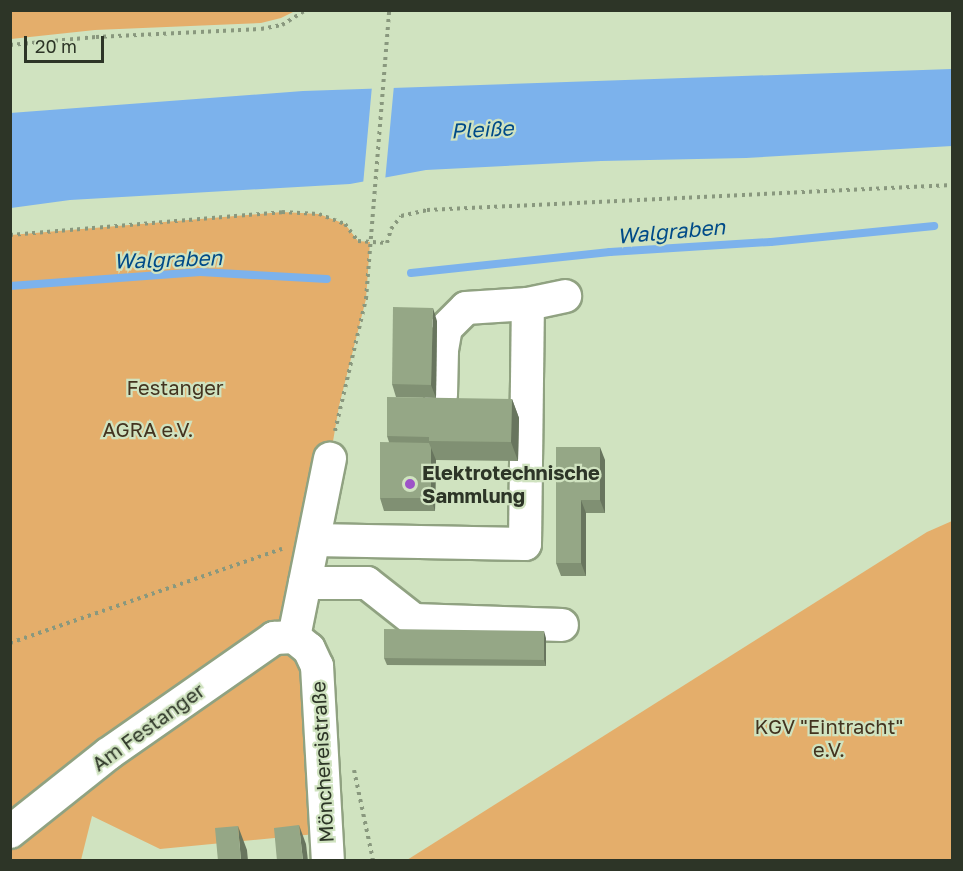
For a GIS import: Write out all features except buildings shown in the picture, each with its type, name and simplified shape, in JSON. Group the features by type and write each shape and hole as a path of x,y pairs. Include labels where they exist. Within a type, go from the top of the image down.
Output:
{"street":[{"path":"441,395 442,350 446,328 466,308 528,304 565,296"},
{"path":"314,540 525,544 528,304"},
{"path":"294,636 330,459"},
{"path":"305,583 367,584 414,620 562,625"},
{"name":"Am Festanger","path":"10,832 108,754 274,638 294,636"},
{"name":"Mönchereistraße","path":"294,636 309,650 317,666 328,861"}],"path":[{"path":"10,45 96,37 261,29 282,25 306,10"},
{"path":"330,459 339,406 366,299 389,10"},
{"path":"10,235 282,212 319,214 345,224 358,241 387,243 391,229 401,216 427,210 952,185"},
{"path":"10,643 256,556 314,540"}],"green space":[{"path":"10,11 295,11 281,18 261,23 95,30 11,39"},
{"name":"Festanger","path":"282,212 319,214 345,224 358,241 370,242 366,299 339,406 330,459 309,649 326,833 160,849 92,816 81,860 11,860 11,235"},
{"name":"KGV \"Eintracht\" e.V.","path":"952,521 952,860 407,860 927,532"}],"water":[{"name":"Pleiße","path":"952,69 952,146 746,158 601,161 426,170 350,184 70,200 11,208 10,113 303,91"}],"pier":[{"path":"394,85 385,181 363,185 372,86"}],"waterway":[{"name":"Walgraben","path":"411,273 610,252 771,242 934,226"},
{"name":"Walgraben","path":"10,286 200,272 327,279"}],"place":[{"name":"Elektrotechnische Sammlung","path":"410,484"}],"park label":[{"name":"AGRA e.V.","path":"148,429"}]}
